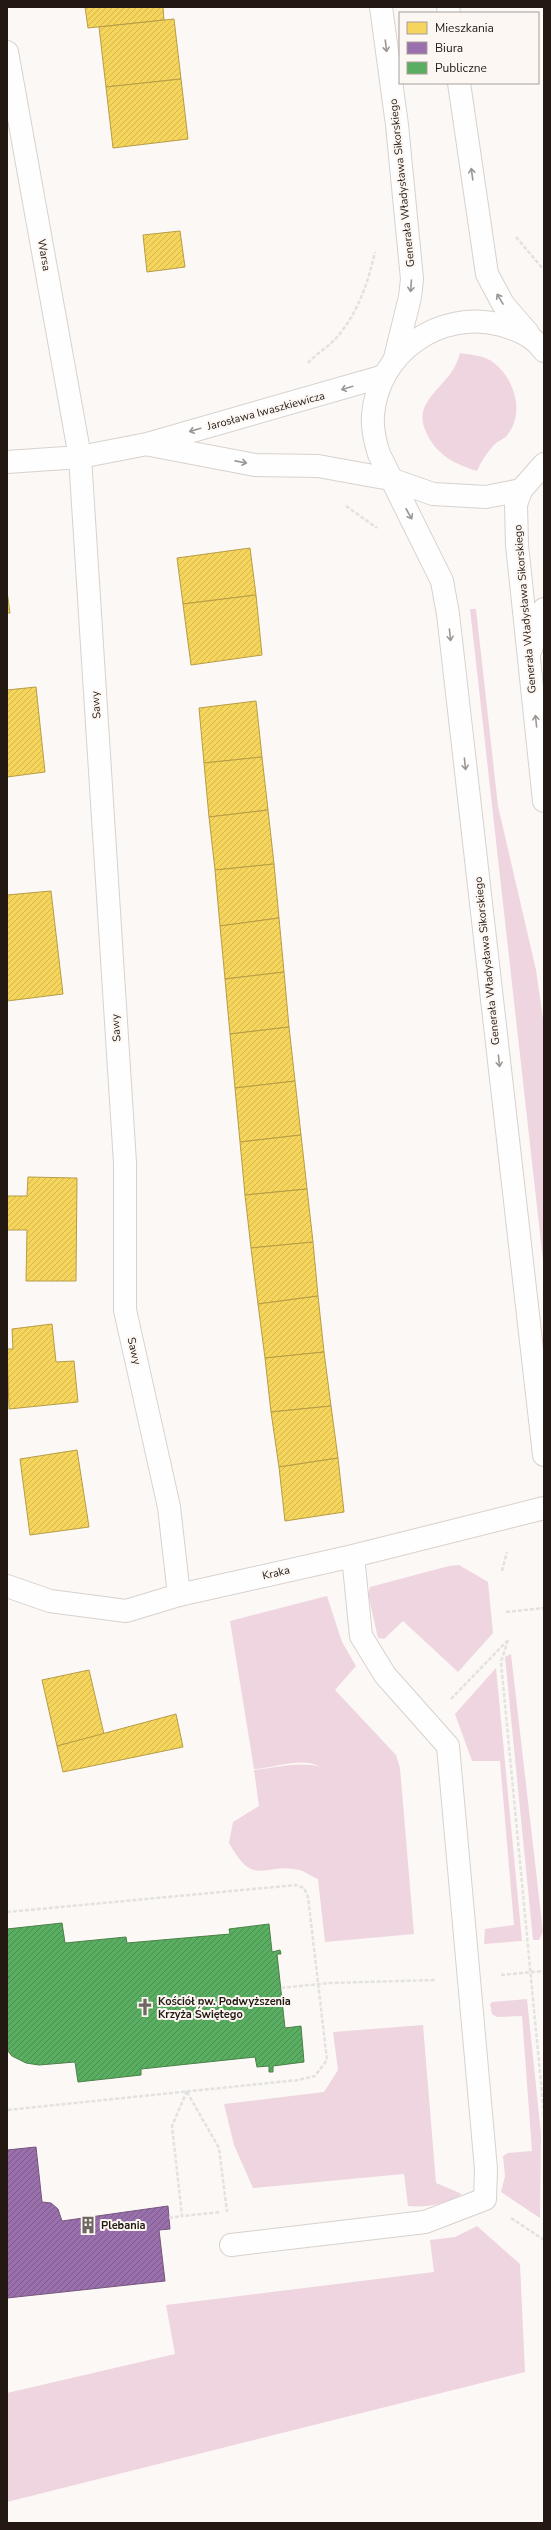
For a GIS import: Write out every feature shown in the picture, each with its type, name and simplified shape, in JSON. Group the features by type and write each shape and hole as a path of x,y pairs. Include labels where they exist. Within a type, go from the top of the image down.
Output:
{"street":[{"name":"Generała Władysława Sikorskiego","path":"381,7 397,133 412,279 410,297 389,367 376,395 373,416 374,435 378,454 390,480 422,537 442,581 448,614 544,1455"},
{"name":"Warsa","path":"7,52 80,457"},
{"path":"459,84 487,274 503,304 542,348"},
{"path":"389,367 410,343 429,332 450,324 472,321 494,323 515,329 542,348"},
{"name":"Jarosława Iwaszkiewicza","path":"7,462 80,457 147,444 389,367"},
{"name":"Jarosława Iwaszkiewicza","path":"147,444 255,465 318,466 390,480 433,494 455,497 486,497 521,490"},
{"name":"Sawy","path":"80,457 124,1163 125,1310 169,1508 179,1595"},
{"path":"521,490 544,464"},
{"name":"Generała Władysława Sikorskiego","path":"521,490 516,505 517,545 544,801"},
{"path":"529,656 544,609"},
{"name":"Kraka","path":"7,1586 50,1601 126,1611 179,1595 353,1556 544,1508"},
{"path":"231,2245 425,2222 485,2199 486,2169 448,1746 385,1675 361,1636 353,1556"}],"path":[{"path":"512,232 544,270"},
{"path":"307,366 338,337 355,311 370,276 377,244"},
{"path":"344,505 381,532"},
{"path":"506,1612 544,1608"},
{"path":"428,1723 508,1640 501,1662 544,2115"},
{"path":"7,1912 296,1885 304,1888 308,1897 327,2060 315,2076 298,2080 7,2110"},
{"path":"469,1978 544,1970"},
{"path":"281,1988 318,1984 444,1979"},
{"path":"187,2092 219,2148 231,2245"},
{"path":"182,2216 172,2126 187,2092"},
{"path":"485,2199 544,2240"},
{"path":"169,2218 227,2212"}],"shaded area":[{"path":"460,353 486,358 494,363 507,377 515,396 516,416 513,425 508,434 490,449 477,471 454,462 441,453 430,440 423,422 423,412 425,406 453,369"},
{"path":"470,609 476,609 498,806 536,970 544,1026 544,1269"},
{"path":"459,1565 488,1582 493,1633 458,1672 403,1621 384,1639 378,1638 368,1594 370,1587 449,1566"},
{"path":"327,1596 342,1642 356,1666 335,1690 396,1755 400,1768 414,1934 325,1942 318,1879 299,1870 286,1868 260,1871 253,1870 246,1866 238,1857 229,1843 233,1822 259,1806 254,1770 296,1765 312,1765 321,1767 313,1764 297,1763 254,1769 230,1621"},
{"path":"511,1654 543,1932 539,1940 533,1940 505,1657"},
{"path":"496,1668 522,1941 484,1944 485,1929 514,1925 500,1761 472,1761 455,1714"},
{"path":"527,1999 541,2134 540,2218 501,2192 505,2176 503,2156 508,2153 532,2151 522,2016 497,2017 492,2014 490,2004 492,2002"},
{"path":"423,2025 436,2183 462,2194 443,2203 408,2206 404,2174 253,2188 234,2145 224,2104 324,2092 338,2070 333,2032"},
{"path":"477,2226 520,2264 525,2372 7,2502 7,2393 175,2354 166,2305 434,2272 430,2240 455,2237"}],"building: Mieszkania":[{"path":"85,7 163,7 164,20 88,28"},
{"path":"174,19 181,79 106,87 99,27"},
{"path":"181,79 188,139 113,148 106,87"},
{"path":"180,231 185,267 147,272 143,235"},
{"path":"250,548 256,595 183,604 177,558"},
{"path":"7,591 10,613 7,613"},
{"path":"256,595 262,655 191,665 183,604"},
{"path":"36,687 45,772 7,777 7,690"},
{"path":"256,701 262,757 204,763 199,708"},
{"path":"262,757 268,810 209,817 204,763"},
{"path":"268,810 274,864 215,870 209,817"},
{"path":"274,864 279,918 220,926 215,870"},
{"path":"51,891 63,994 7,1001 7,895"},
{"path":"279,918 284,972 225,979 220,926"},
{"path":"284,972 289,1027 230,1034 225,979"},
{"path":"289,1027 295,1081 235,1088 230,1034"},
{"path":"295,1081 301,1135 240,1142 235,1088"},
{"path":"301,1135 307,1189 245,1195 240,1142"},
{"path":"28,1177 77,1178 76,1281 26,1281 27,1230 7,1230 7,1196 27,1196"},
{"path":"307,1189 313,1242 251,1248 245,1195"},
{"path":"313,1242 318,1296 258,1304 251,1248"},
{"path":"318,1296 324,1352 265,1358 258,1304"},
{"path":"52,1324 56,1362 74,1361 78,1402 9,1409 7,1349 13,1349 12,1329"},
{"path":"324,1352 331,1406 271,1412 265,1358"},
{"path":"331,1406 338,1458 279,1467 271,1412"},
{"path":"77,1450 89,1527 30,1535 20,1459"},
{"path":"338,1458 344,1512 285,1521 279,1467"},
{"path":"89,1670 104,1734 57,1746 42,1680"},
{"path":"176,1714 183,1747 63,1772 57,1746"}],"building: Biura":[{"name":"Plebania","path":"36,2147 42,2202 51,2203 58,2209 62,2221 168,2206 170,2229 159,2230 165,2281 7,2298 7,2150"}],"building: Publiczne":[{"name":"Kościół pw. Podwyższenia Krzyża Świętego","path":"62,1923 65,1943 126,1937 127,1943 230,1934 229,1929 269,1924 272,1952 280,1950 281,1954 277,1954 285,2028 301,2026 304,2062 273,2066 273,2072 269,2072 269,2066 257,2067 255,2057 141,2069 141,2075 78,2082 75,2062 39,2065 26,2063 12,2056 7,2050 7,1980 9,1977 7,1975 7,1929"}],"place":[{"name":"Kościół pw. Podwyższenia Krzyża Świętego","path":"145,2007"},
{"name":"Plebania","path":"88,2225"}]}
